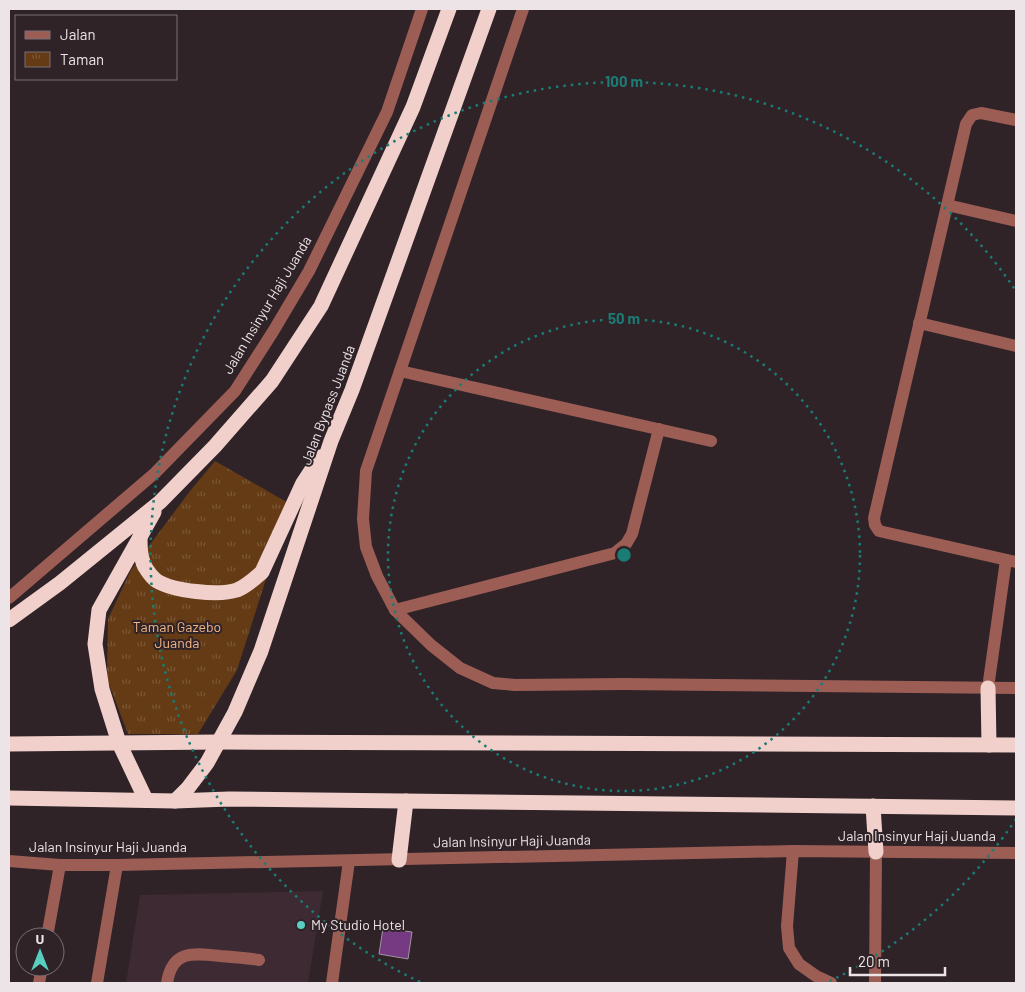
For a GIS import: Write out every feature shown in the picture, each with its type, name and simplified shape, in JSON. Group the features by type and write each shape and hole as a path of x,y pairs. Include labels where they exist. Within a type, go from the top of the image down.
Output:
{"highway":[{"path":"9,620 60,583 160,502 215,446 272,381 321,306 413,107 450,9"},
{"name":"Jalan Bypass Juanda","path":"175,801 198,776 220,742 261,651 331,441 352,390 489,9"},
{"path":"140,535 141,555 146,569 156,581 172,587 204,592 236,590 251,582 262,572 302,483 331,441"},
{"path":"146,800 119,743 102,689 95,644 99,610 160,502"},
{"path":"988,688 989,745"},
{"path":"9,744 220,742 1016,745"},
{"name":"Jalan Insinyur Haji Juanda","path":"9,798 1016,808"},
{"path":"399,860 406,801"},
{"path":"873,806 876,852"}],"street":[{"name":"Jalan Insinyur Haji Juanda","path":"9,598 155,474 235,391 274,330 313,262 386,112 422,9"},
{"path":"523,9 366,471 362,520 366,547 377,576 395,610 431,645 460,668 494,683 515,685 623,684 1016,688"},
{"path":"988,688 1011,561 879,531 875,525 874,518 966,124 972,115 981,113 1016,120"},
{"path":"947,205 1016,222"},
{"path":"919,324 1016,346"},
{"path":"400,371 711,440"},
{"path":"395,610 614,553 626,544 632,534 659,429"},
{"name":"Jalan Insinyur Haji Juanda","path":"9,861 60,865 117,865 793,851 1016,853"},
{"path":"793,851 787,926 789,948 799,964 816,976 831,983"},
{"path":"875,983 876,852"},
{"path":"332,983 350,861"},
{"path":"49,927 60,865"},
{"path":"97,983 117,865"},
{"path":"167,983 169,971 174,963 184,956 196,953 259,960"}],"shaded area":[{"path":"323,891 308,983 126,983 140,895"}],"green space":[{"name":"Taman Gazebo Juanda","path":"215,461 290,504 237,670 198,734 128,734 107,679 108,619 131,570"}],"building":[{"path":"383,928 412,932 408,959 379,954"}],"place":[{"name":"My Studio Hotel","path":"301,925"}]}
